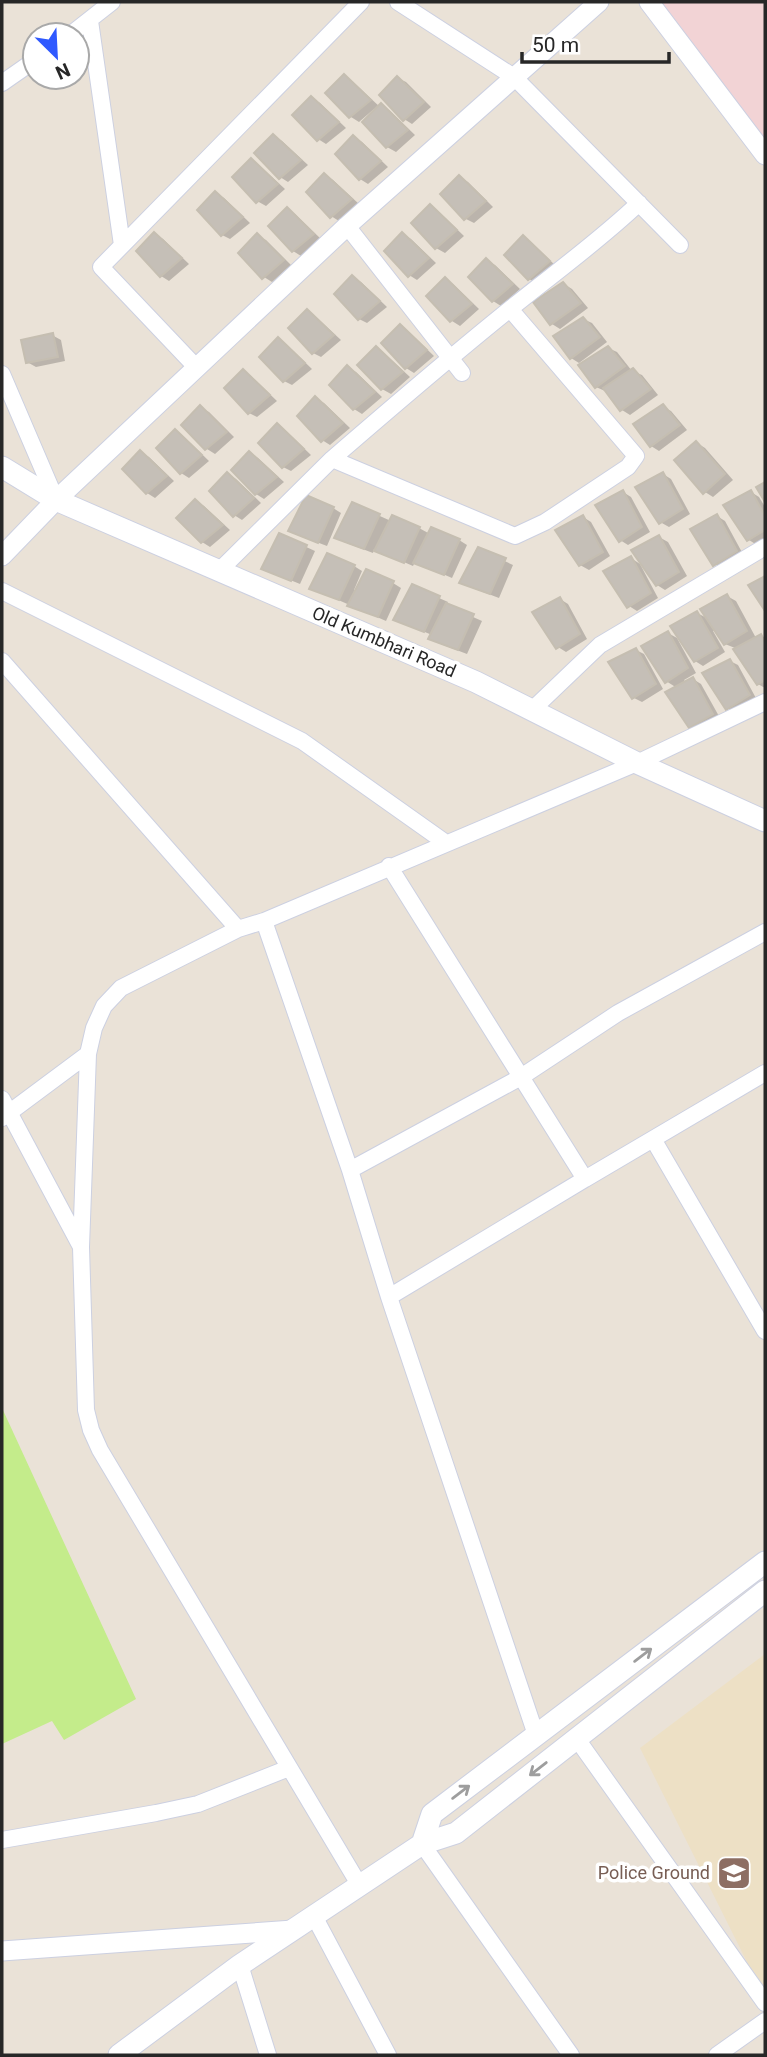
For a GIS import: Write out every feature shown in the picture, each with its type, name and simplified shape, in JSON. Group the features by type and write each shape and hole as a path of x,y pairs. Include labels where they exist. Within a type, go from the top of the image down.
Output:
{"main road":[{"name":"Old Kumbhari Road","path":"2,467 56,500 533,709 637,763 765,821"},
{"path":"422,1844 432,1814 765,1562"},
{"path":"126,2053 240,1965 422,1844 456,1833 765,1591"}],"street":[{"path":"90,21 113,2"},
{"path":"196,368 101,267 360,2"},
{"path":"398,2 514,77 680,245"},
{"path":"2,556 56,500 347,226 598,2"},
{"path":"649,2 765,155"},
{"path":"91,28 122,245"},
{"path":"2,83 21,70"},
{"path":"219,571 332,459 450,358 612,229 639,204"},
{"path":"347,226 462,373"},
{"path":"332,459 515,536 545,522 628,467 636,456 510,309"},
{"path":"2,374 56,500"},
{"path":"533,709 600,645 765,547"},
{"path":"2,590 302,741 446,843"},
{"path":"2,661 238,929"},
{"path":"360,1886 91,1430 86,1410 81,1247 88,1054 94,1028 104,1006 121,988 238,929 637,763 765,702"},
{"path":"389,866 585,1179"},
{"path":"264,920 350,1170 389,1297 536,1735"},
{"path":"350,1170 521,1077 618,1013 765,932"},
{"path":"6,1116 88,1054"},
{"path":"389,1297 765,1073"},
{"path":"2,1099 6,1116 81,1247"},
{"path":"653,1139 765,1331"},
{"path":"577,1739 765,2003"},
{"path":"2,1840 156,1814 198,1804 289,1768"},
{"path":"422,1844 571,2055"},
{"path":"314,1916 388,2055"},
{"path":"2,1951 293,1930"},
{"path":"240,1965 268,2055"},
{"path":"718,2055 765,2021"}],"shaded area":[{"path":"649,2 765,2 765,155"},
{"name":"Police Ground","path":"765,1654 765,1998 640,1748"}],"green space":[{"path":"2,1408 136,1699 64,1740 52,1721 2,1744"}],"building":[{"path":"344,74 371,100 349,118 325,93"},
{"path":"397,76 424,102 403,121 379,95"},
{"path":"311,96 339,122 317,141 292,115"},
{"path":"381,103 408,130 386,148 362,122"},
{"path":"273,134 301,160 279,179 254,153"},
{"path":"353,135 381,161 359,180 335,154"},
{"path":"251,158 278,184 256,203 232,177"},
{"path":"324,173 352,199 330,218 306,192"},
{"path":"459,175 486,201 464,220 440,194"},
{"path":"215,191 243,217 221,236 197,210"},
{"path":"430,204 457,230 435,249 411,223"},
{"path":"287,207 314,234 292,252 268,226"},
{"path":"154,232 182,258 160,277 136,251"},
{"path":"402,232 429,258 408,277 384,251"},
{"path":"257,233 284,260 262,279 238,253"},
{"path":"523,235 550,261 528,280 504,255"},
{"path":"486,258 513,284 492,302 468,277"},
{"path":"352,275 380,301 358,320 334,294"},
{"path":"445,277 472,304 450,322 426,296"},
{"path":"563,282 581,303 550,325 533,302"},
{"path":"307,309 334,335 312,354 288,328"},
{"path":"583,317 600,337 570,359 553,336"},
{"path":"400,324 427,350 405,369 381,343"},
{"path":"53,333 58,357 26,363 21,340"},
{"path":"278,337 305,363 283,382 259,357"},
{"path":"376,346 403,372 381,390 357,365"},
{"path":"608,346 625,366 595,388 578,365"},
{"path":"347,365 375,392 353,410 329,385"},
{"path":"633,368 651,389 620,411 603,388"},
{"path":"243,369 270,395 248,414 224,388"},
{"path":"315,396 343,423 321,442 297,416"},
{"path":"663,404 680,425 650,447 633,424"},
{"path":"200,405 227,432 205,450 181,425"},
{"path":"277,423 304,449 282,468 258,443"},
{"path":"175,429 202,455 180,474 156,448"},
{"path":"696,441 725,474 703,494 674,460"},
{"path":"140,450 167,476 146,494 122,469"},
{"path":"249,451 277,477 255,495 231,470"},
{"path":"227,472 254,498 233,517 209,491"},
{"path":"663,472 683,509 659,524 635,487"},
{"path":"765,482 765,502 756,487"},
{"path":"623,490 642,527 619,542 595,505"},
{"path":"751,490 765,516 765,530 747,541 723,505"},
{"path":"306,495 334,507 318,543 288,531"},
{"path":"195,499 223,525 201,543 176,518"},
{"path":"352,502 380,514 364,549 334,538"},
{"path":"717,514 737,551 713,566 690,529"},
{"path":"392,515 420,527 404,563 374,551"},
{"path":"583,515 603,552 579,566 555,530"},
{"path":"431,527 460,539 444,575 413,563"},
{"path":"279,533 307,545 291,581 261,569"},
{"path":"659,535 679,572 656,586 631,550"},
{"path":"478,547 506,558 490,594 459,583"},
{"path":"327,553 355,565 339,600 309,589"},
{"path":"631,556 651,593 627,608 603,571"},
{"path":"366,569 394,581 378,617 347,606"},
{"path":"765,576 765,611 748,585"},
{"path":"412,584 440,596 424,632 393,620"},
{"path":"727,594 747,631 724,645 700,609"},
{"path":"560,597 580,634 556,649 532,612"},
{"path":"446,603 474,614 458,650 428,639"},
{"path":"697,611 718,648 694,662 670,626"},
{"path":"668,631 688,668 665,683 641,646"},
{"path":"761,634 765,642 765,680 757,685 733,649"},
{"path":"636,648 656,684 632,699 608,662"},
{"path":"730,659 750,695 726,710 702,673"},
{"path":"693,677 713,714 689,728 665,692"}],"place":[{"name":"Police Ground","path":"734,1873"}]}
